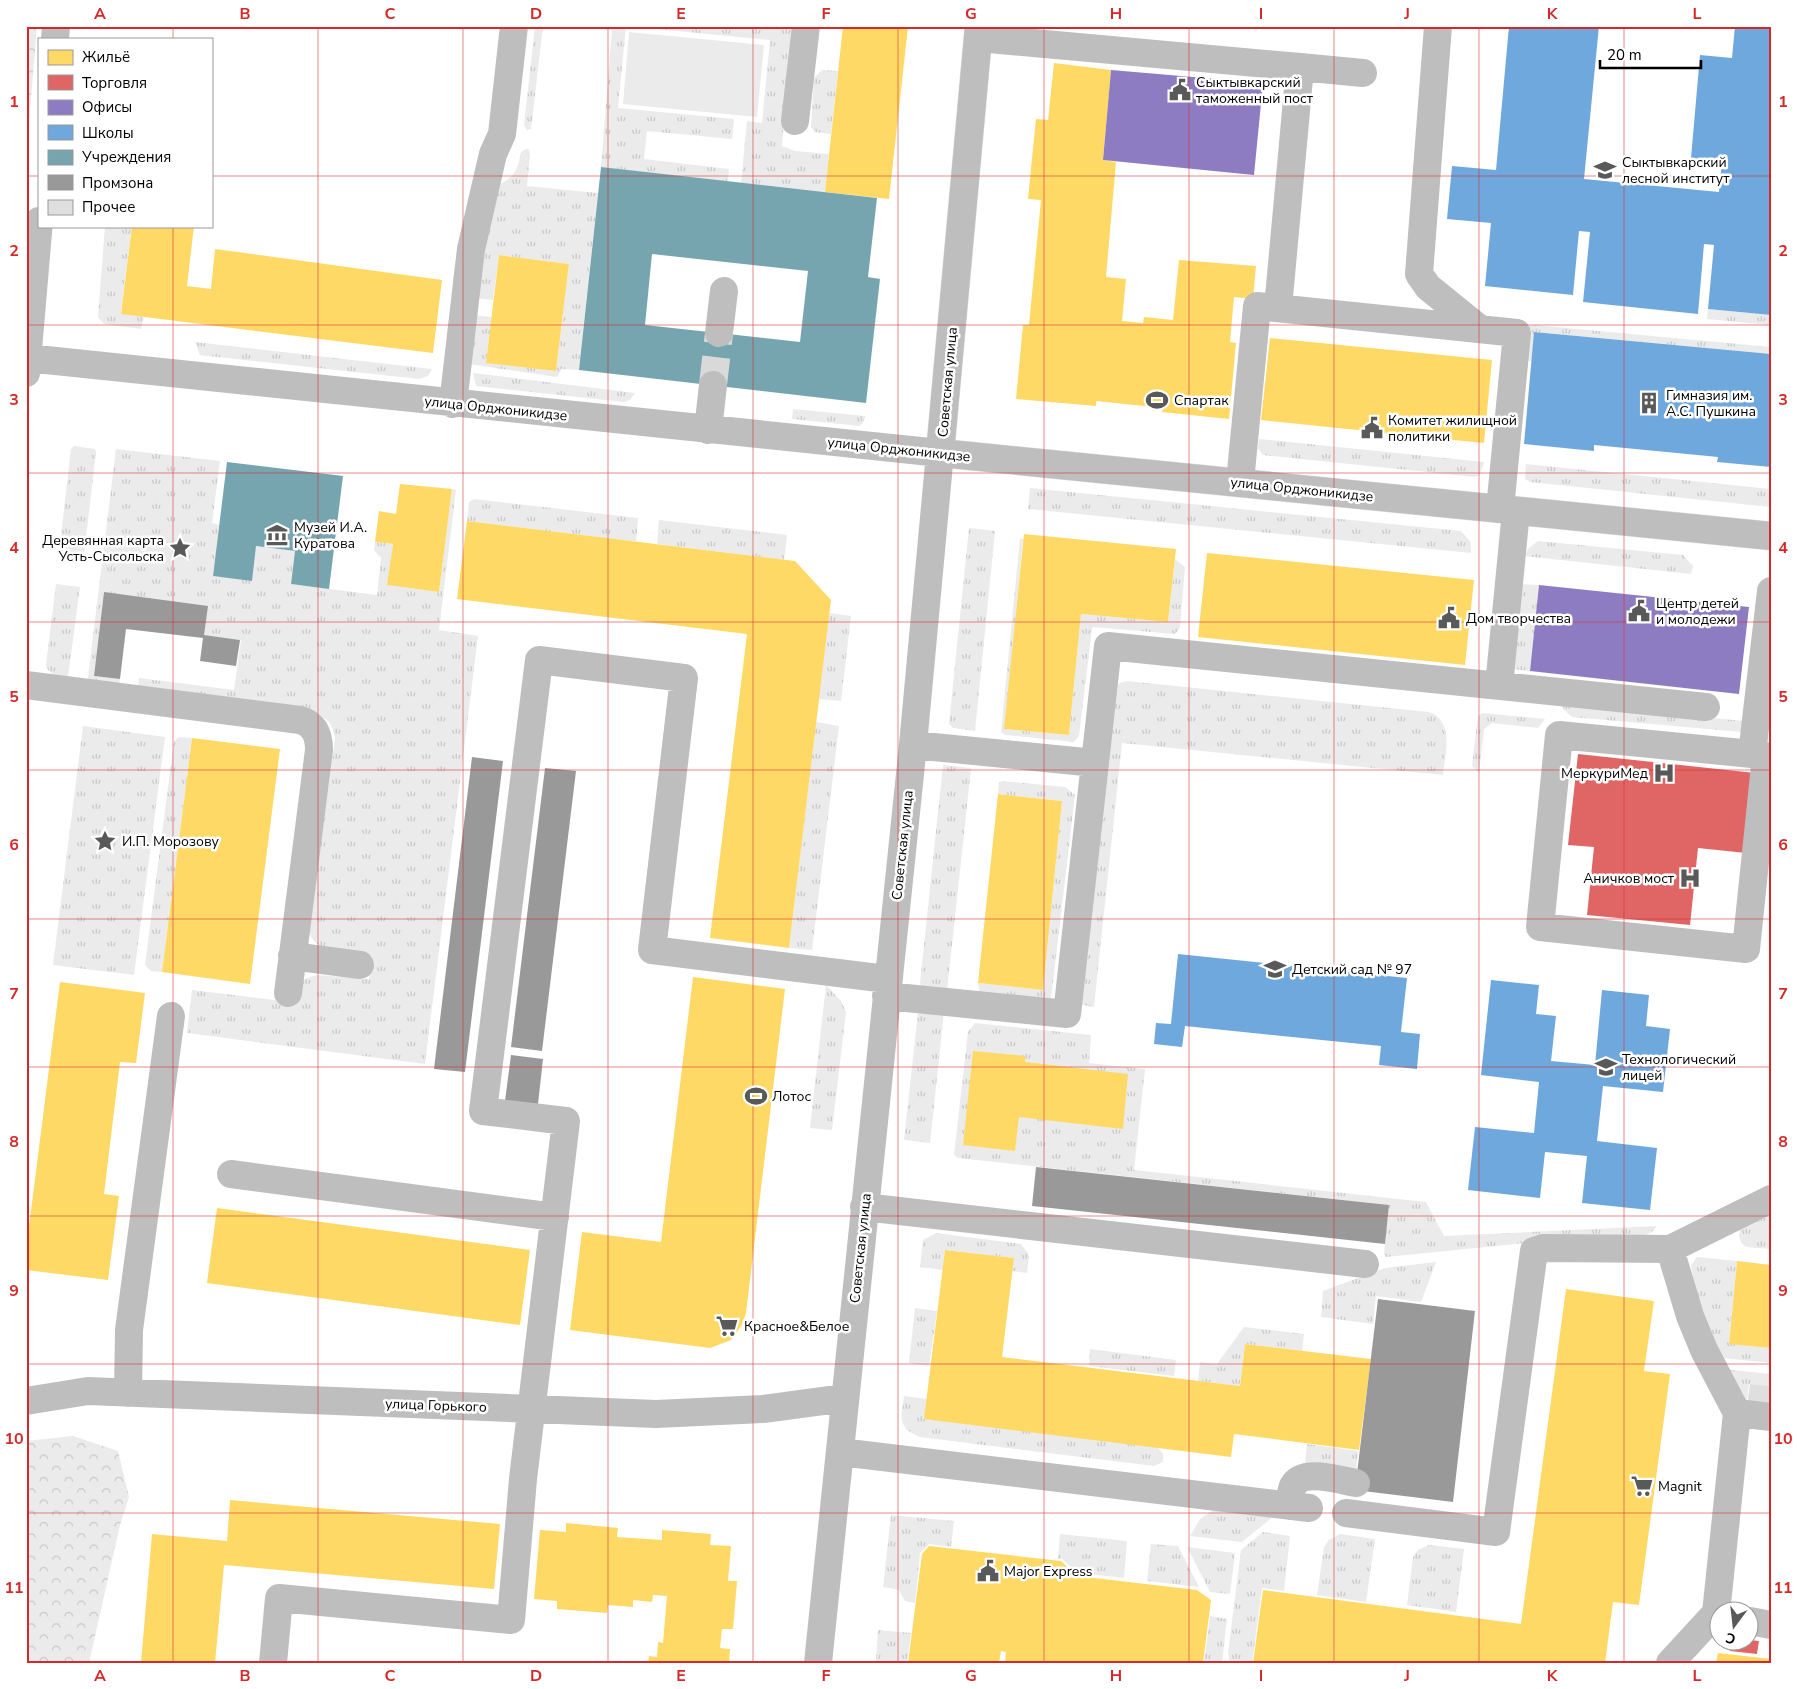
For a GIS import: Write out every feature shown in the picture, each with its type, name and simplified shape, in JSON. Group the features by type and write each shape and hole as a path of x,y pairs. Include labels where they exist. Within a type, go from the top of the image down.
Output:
{"street":[{"path":"453,404 471,249 493,154 502,134 514,26"},
{"path":"795,121 806,26"},
{"path":"1438,26 1419,274 1428,287 1480,329"},
{"path":"978,32 1300,67 1363,72"},
{"name":"Советская улица","path":"818,1663 886,987 913,745 978,32"},
{"path":"1278,308 1300,67"},
{"path":"27,365 38,228"},
{"path":"720,333 724,291"},
{"path":"1240,482 1257,306 1517,333 1499,686"},
{"name":"улица Орджоникидзе","path":"27,365 453,404 1771,536"},
{"path":"708,430 713,385"},
{"path":"1752,754 1771,591"},
{"path":"274,1663 279,1598 511,1620 532,1409 566,1121 484,1111 539,660 684,678 652,950 1068,1014 1108,646 1706,708"},
{"path":"26,684 300,720 312,725 318,737 319,750 288,993"},
{"path":"1559,735 1752,754 1766,756 1746,949 1540,927 1559,735"},
{"path":"913,745 1096,764"},
{"path":"292,956 360,965"},
{"path":"128,1393 129,1330 171,1016"},
{"path":"231,1174 555,1217"},
{"path":"1346,1513 1496,1532 1534,1251 1543,1248 1670,1249 1771,1199"},
{"path":"864,1207 1365,1264"},
{"path":"1670,1249 1690,1316 1704,1350 1737,1413 1719,1602"},
{"name":"улица Горького","path":"26,1401 88,1391 656,1414 763,1409 845,1398"},
{"path":"1737,1413 1771,1417"},
{"path":"840,1452 1299,1507 1292,1488 1300,1478 1308,1476 1356,1482"},
{"path":"1670,1663 1710,1621"}],"green space":[{"path":"26,26 37,26 26,158"},
{"path":"535,26 543,26 531,129 527,130 524,125"},
{"path":"572,26 626,26 618,108 734,119 732,139 647,131 644,159 729,169 728,182 601,167 612,30"},
{"path":"626,26 792,26 782,146 795,151 829,154 825,192 741,183 747,121 762,123 770,40"},
{"path":"629,32 764,45 757,117 623,104"},
{"path":"822,70 838,71 831,134 815,132 811,127 814,78"},
{"path":"526,149 529,150 530,155 527,186 598,193 579,370 561,369 556,377 469,364 472,315 492,317 486,362 556,371 569,264 499,255 493,300 474,298 492,187 513,175 518,166 521,152"},
{"path":"105,228 132,228 121,313 144,317 141,329 104,324 98,317"},
{"path":"1708,309 1771,315 1771,325 1707,319"},
{"path":"1534,325 1771,347 1771,354 1535,332 1532,361 1522,360 1527,327"},
{"path":"195,342 432,369 428,376 419,379 200,355"},
{"path":"473,373 635,393 630,400 624,402 476,386"},
{"path":"793,409 865,416 863,423 859,426 792,419"},
{"path":"1259,439 1484,462 1480,475 1475,477 1263,455 1258,448"},
{"path":"74,446 95,449 96,452 83,563 67,561 59,552 71,449"},
{"path":"116,449 220,461 212,523 219,525 213,576 251,580 256,546 295,551 291,584 377,595 381,558 374,550 375,542 393,544 388,585 439,592 452,489 456,490 439,630 478,636 425,1064 187,1033 192,990 298,1003 301,983 305,979 317,975 369,979 372,956 336,952 327,949 313,940 309,932 335,738 332,726 327,720 316,713 138,691 139,678 234,690 241,640 204,635 104,592 94,676 120,679 119,685 87,685"},
{"path":"1526,464 1771,489 1771,507 1530,482 1525,479"},
{"path":"1030,488 1461,531 1471,542 1471,553 1028,509"},
{"path":"474,499 638,518 636,542 467,521 469,502"},
{"path":"659,520 787,535 784,560 657,544"},
{"path":"969,528 995,531 975,731 953,728 949,724"},
{"path":"1020,539 1023,539 1005,729 1069,735 1081,614 1168,622 1175,559 1185,567 1180,628 1175,634 1093,627 1079,736 1074,742 1005,735 1001,732"},
{"path":"1538,541 1683,555 1693,566 1691,574 1524,556 1529,548"},
{"path":"56,584 80,587 68,677 52,673 47,669 46,665"},
{"path":"1518,584 1539,585 1530,671 1509,669"},
{"path":"829,613 851,616 841,701 819,699"},
{"path":"1127,681 1429,712 1437,717 1445,730 1446,748 1443,775 1122,743 1094,1007 1083,1005 1080,1002 1114,689 1120,683"},
{"path":"1562,704 1744,721 1742,732 1572,717 1564,710"},
{"path":"1483,713 1545,719 1538,728 1492,723 1484,729 1479,773 1472,766 1478,716"},
{"path":"816,722 839,726 812,950 789,948"},
{"path":"83,726 165,737 134,975 53,965"},
{"path":"179,737 192,738 162,972 151,971 145,965 174,741"},
{"path":"943,765 971,768 947,991 921,986 920,983"},
{"path":"1002,781 1065,787 1075,795 1051,999 980,994 978,983 1043,990 1062,801 998,794 999,783"},
{"path":"826,985 841,1001 846,1012 832,1130 810,1128"},
{"path":"918,1012 944,1012 930,1143 904,1140"},
{"path":"975,1023 1091,1035 1089,1063 1145,1069 1134,1170 1426,1202 1444,1236 1657,1226 1646,1235 1535,1242 1386,1257 1384,1254 1389,1205 958,1158 954,1155 968,1032"},
{"path":"1771,1216 1771,1249 1751,1248 1743,1244 1739,1234 1740,1226"},
{"path":"936,1233 1021,1244 1029,1255 1027,1273 1012,1271 1014,1258 945,1250 943,1270 920,1267 923,1240"},
{"path":"1697,1257 1737,1261 1729,1343 1771,1348 1771,1363 1722,1358 1698,1309 1691,1265"},
{"path":"1436,1262 1421,1302 1376,1296 1373,1324 1321,1317 1323,1291 1385,1268"},
{"path":"915,1308 937,1311 929,1366 909,1363"},
{"path":"1244,1327 1304,1334 1302,1351 1245,1344 1240,1386 1198,1381 1200,1362 1217,1364"},
{"path":"1090,1349 1176,1360 1174,1376 1089,1366"},
{"path":"1723,1369 1771,1374 1771,1386 1749,1384 1746,1406"},
{"path":"904,1396 927,1399 1158,1448 1163,1454 1163,1462 1154,1466 920,1437 907,1430 902,1421"},
{"path":"73,1436 118,1451 129,1497 120,1525 89,1663 26,1663 26,1441"},
{"path":"1307,1444 1358,1451 1355,1478 1304,1472"},
{"path":"1215,1509 1279,1512 1242,1542 1190,1536 1200,1519"},
{"path":"891,1515 954,1521 951,1547 929,1544 920,1553 915,1603 905,1601 899,1590 883,1587"},
{"path":"1263,1532 1290,1536 1284,1591 1262,1588 1252,1663 1230,1663 1228,1653 1241,1550"},
{"path":"1060,1534 1127,1541 1124,1578 1078,1573 1062,1559 1058,1559"},
{"path":"1340,1534 1375,1539 1366,1602 1317,1595 1324,1547 1329,1540"},
{"path":"1151,1544 1178,1546 1199,1587 1147,1581"},
{"path":"1429,1545 1464,1549 1456,1612 1407,1605 1413,1557 1418,1550"},
{"path":"1187,1547 1235,1553 1230,1594 1210,1592"},
{"path":"1210,1616 1227,1619 1222,1663 1204,1663"},
{"path":"878,1630 911,1633 907,1663 876,1663"}],"building: Жильё":[{"path":"843,26 908,27 889,199 825,192"},
{"path":"1054,63 1111,70 1103,160 1116,162 1106,277 1126,279 1122,321 1143,323 1144,317 1173,320 1179,260 1256,266 1253,299 1234,297 1230,342 1236,343 1229,419 1162,412 1163,408 1096,401 1096,406 1016,399 1023,325 1029,325 1041,200 1028,199 1036,119 1048,120"},
{"path":"132,228 194,228 187,286 211,289 215,249 442,280 433,353 121,314"},
{"path":"499,255 569,264 556,371 486,363"},
{"path":"1270,338 1492,360 1484,443 1261,420"},
{"path":"400,484 452,489 439,592 387,585 393,544 375,542 379,511 396,514"},
{"path":"467,521 795,561 831,600 789,948 710,938 747,634 457,599"},
{"path":"1024,534 1176,549 1168,622 1081,614 1069,735 1004,729"},
{"path":"1207,553 1474,580 1465,665 1198,637"},
{"path":"192,738 280,749 250,984 162,972"},
{"path":"998,794 1062,801 1043,990 978,983"},
{"path":"693,977 785,989 746,1313 742,1325 731,1340 710,1348 570,1330 582,1232 661,1242"},
{"path":"60,982 145,993 136,1063 120,1062 104,1194 119,1196 108,1280 26,1270 26,1250"},
{"path":"973,1051 1025,1056 1025,1062 1128,1074 1123,1129 1019,1117 1015,1151 963,1145"},
{"path":"217,1208 530,1250 520,1325 207,1283"},
{"path":"945,1250 1014,1258 1002,1357 1240,1386 1245,1344 1371,1359 1359,1450 1234,1434 1231,1457 924,1419"},
{"path":"1737,1261 1771,1265 1771,1348 1729,1344"},
{"path":"1566,1289 1654,1301 1644,1371 1670,1374 1639,1605 1613,1602 1605,1663 1253,1663 1263,1590 1521,1624"},
{"path":"230,1500 500,1524 494,1589 224,1565 215,1663 141,1663 152,1534 227,1541"},
{"path":"566,1523 618,1528 617,1537 662,1540 662,1530 711,1534 710,1545 731,1546 728,1581 737,1581 733,1629 722,1629 720,1648 730,1649 729,1663 648,1663 649,1656 657,1657 658,1642 663,1643 667,1596 653,1595 652,1602 633,1600 633,1607 608,1605 607,1613 557,1609 557,1601 534,1599 540,1530 566,1532"},
{"path":"929,1546 1061,1561 1077,1576 1197,1590 1211,1600 1203,1663 1005,1663 1006,1652 1001,1651 999,1663 908,1663 922,1554"},
{"path":"1718,1653 1771,1659 1771,1663 1716,1663"}],"building: Торговля":[{"path":"1578,754 1755,773 1746,853 1698,848 1690,925 1587,915 1594,847 1568,845"},
{"path":"1739,1652 1757,1652 1757,1654"}],"building: Офисы":[{"path":"1111,70 1263,83 1254,175 1103,160"},
{"path":"1539,585 1749,607 1739,694 1530,671"}],"building: Школы":[{"path":"1509,26 1599,26 1584,179 1719,192 1722,161 1691,158 1700,55 1732,58 1735,26 1771,26 1771,315 1708,309 1714,245 1704,244 1698,314 1583,302 1590,232 1579,231 1573,295 1485,286 1491,223 1447,219 1452,166 1496,170"},
{"name":"Гимназия им. А.С. Пушкина","path":"1534,332 1771,354 1771,467 1717,462 1718,457 1594,445 1594,451 1524,444"},
{"path":"1178,954 1407,978 1401,1032 1420,1034 1417,1069 1379,1065 1381,1046 1185,1026 1182,1047 1154,1044 1156,1023 1171,1024"},
{"path":"1491,980 1539,985 1536,1014 1556,1016 1551,1061 1595,1065 1602,990 1649,995 1646,1026 1670,1029 1663,1092 1603,1086 1597,1141 1657,1148 1650,1210 1582,1203 1587,1156 1545,1152 1540,1198 1468,1190 1475,1127 1534,1133 1539,1082 1481,1075"}],"building: Учреждения":[{"path":"601,167 877,198 868,277 880,279 866,403 579,370","holes":["652,254 808,271 800,342 645,325"]},
{"name":"Музей И.А. Куратова","path":"227,462 343,476 329,589 291,584 295,551 256,546 252,581 213,576"}],"building: Промзона":[{"path":"104,592 208,606 204,635 240,640 236,666 200,661 203,638 126,629 120,679 94,676"},
{"path":"472,757 503,761 465,1072 434,1069"},
{"path":"545,768 576,771 542,1051 511,1047"},
{"path":"511,1055 543,1059 538,1104 505,1101"},
{"path":"1036,1167 1389,1205 1385,1244 1032,1206"},
{"path":"1378,1299 1475,1311 1453,1502 1355,1490"}],"building: Прочее":[{"path":"1750,1384 1771,1386 1769,1407 1747,1405"}],"tunnel":[{"path":"713,385 719,333"}],"place":[{"name":"Сыктывкарский таможенный пост","path":"1180,90"},
{"name":"Сыктывкарский лесной институт","path":"1605,170"},
{"name":"Спартак","path":"1157,400"},
{"name":"Гимназия им. А.С. Пушкина","path":"1649,403"},
{"name":"Комитет жилищной политики","path":"1372,428"},
{"name":"Музей И.А. Куратова","path":"277,535"},
{"name":"Деревянная карта Усть-Сысольска","path":"180,548"},
{"name":"Центр детей и молодежи","path":"1639,611"},
{"name":"Дом творчества","path":"1449,618"},
{"name":"МеркуриМед","path":"1664,773"},
{"name":"И.П. Морозову","path":"105,841"},
{"name":"Аничков мост","path":"1690,878"},
{"name":"Детский сад № 97","path":"1275,969"},
{"name":"Технологический лицей","path":"1606,1067"},
{"name":"Лотос","path":"756,1096"},
{"name":"Красное&Белое","path":"727,1326"},
{"name":"Magnit","path":"1642,1486"},
{"name":"Major Express","path":"988,1571"}]}
